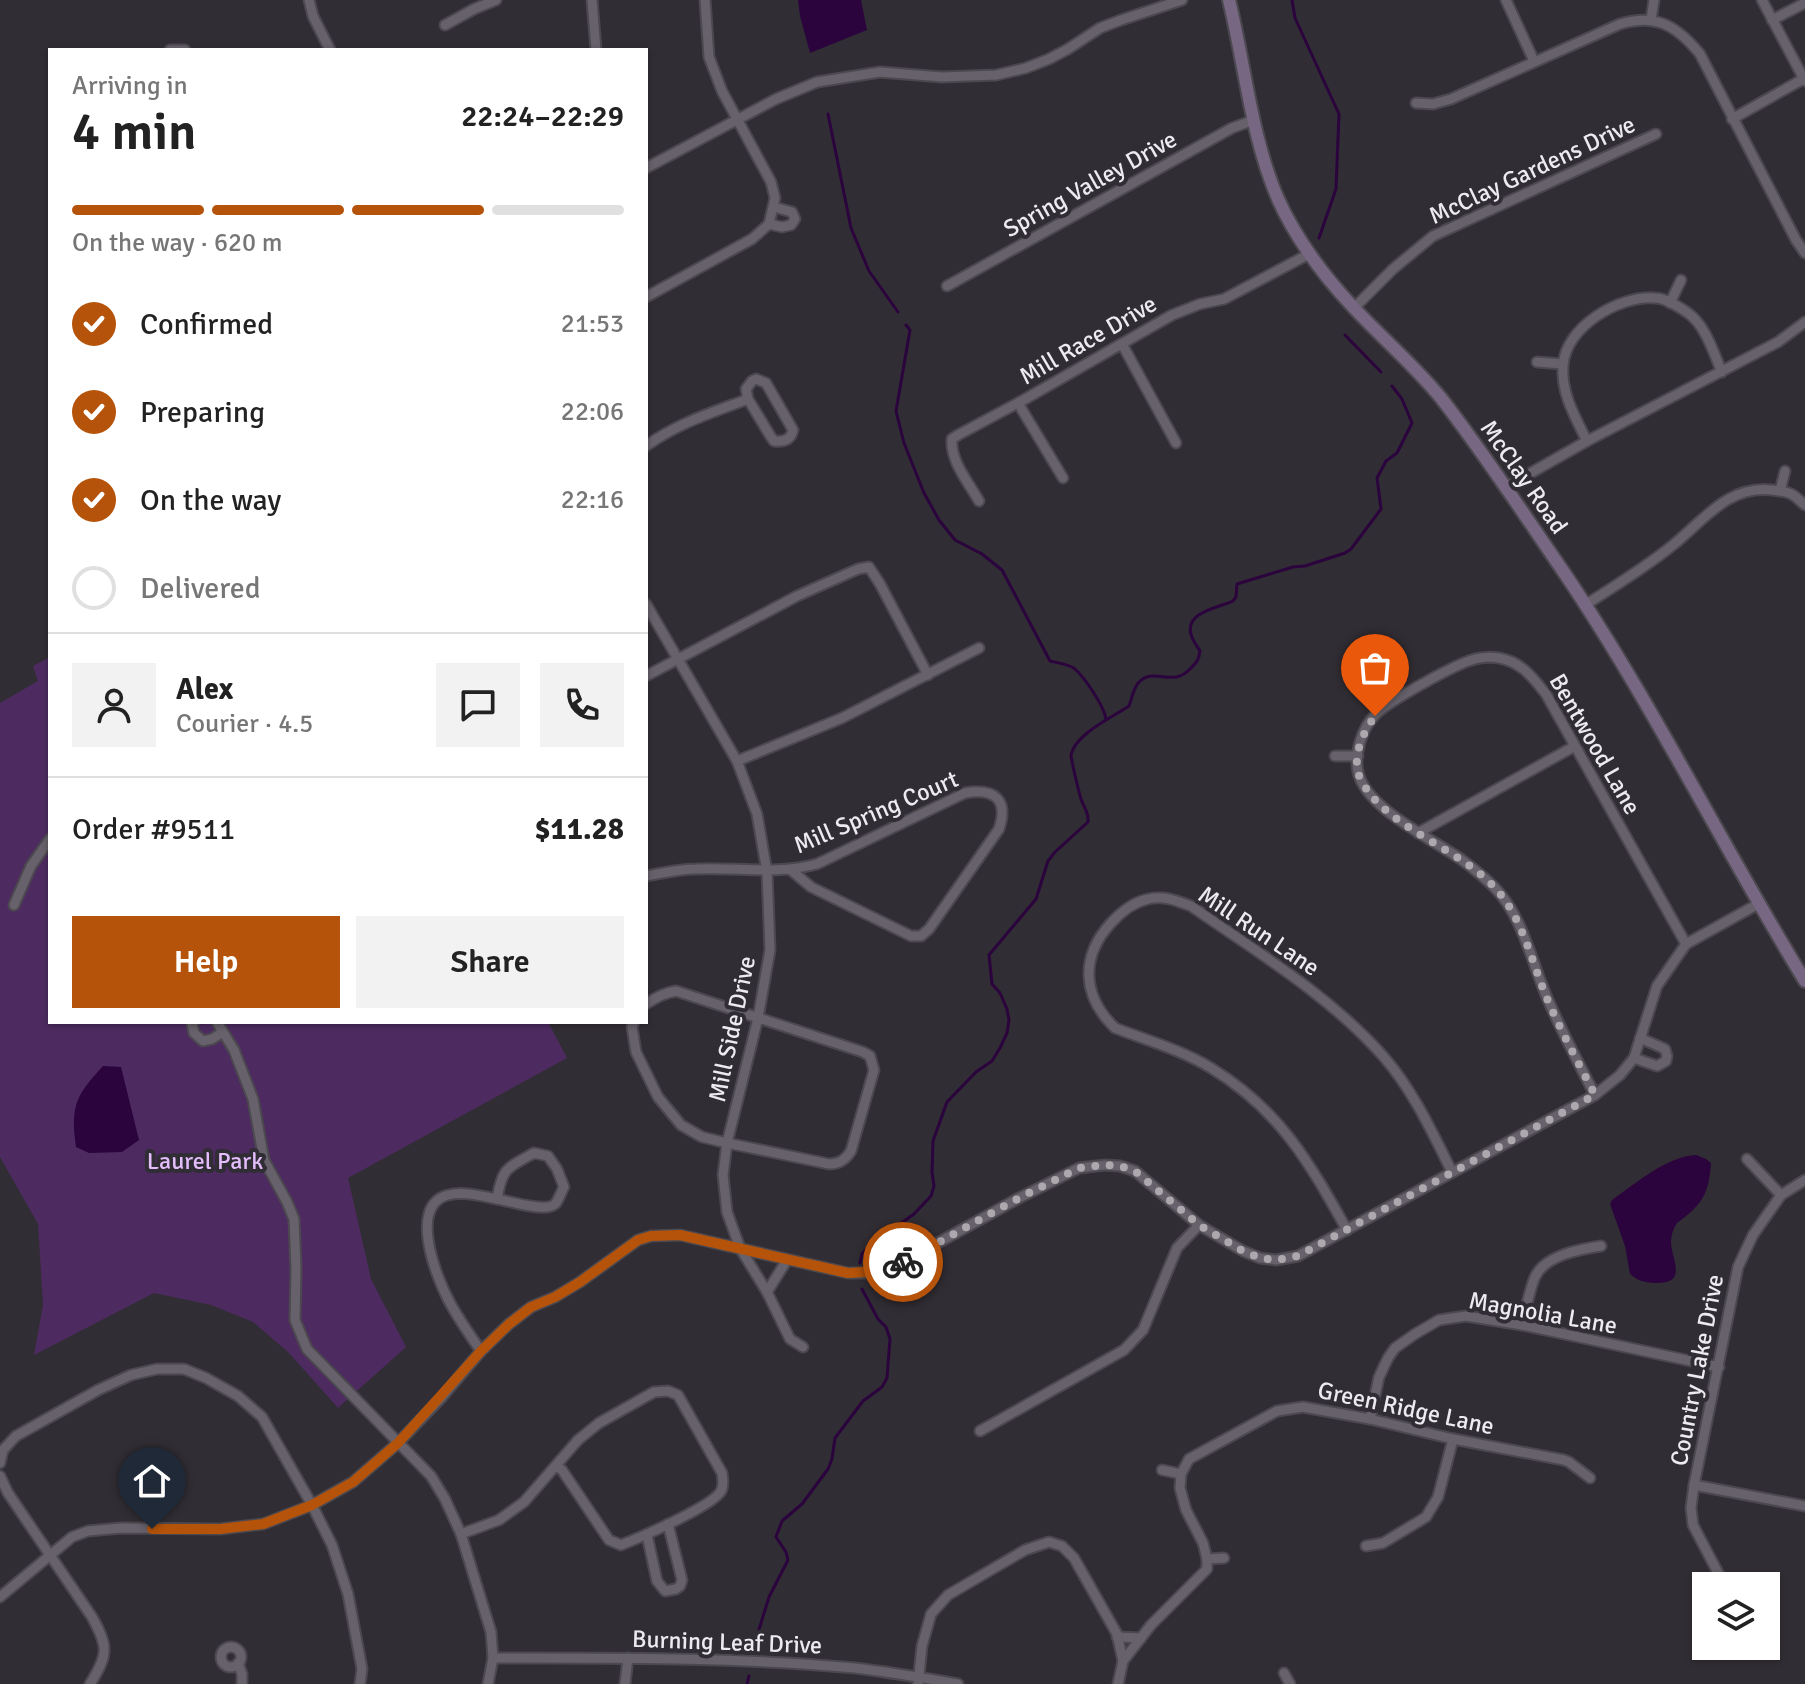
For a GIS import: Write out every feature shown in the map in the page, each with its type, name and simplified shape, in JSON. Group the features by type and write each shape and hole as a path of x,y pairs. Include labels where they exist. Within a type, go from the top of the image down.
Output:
{"main road":[{"name":"McClay Road","path":"1229,0 1260,150 1278,199 1309,254 1329,281 1441,398 1506,487 1585,605 1805,981"}],"street":[{"path":"309,0 313,16 329,48"},
{"path":"445,25 496,0"},
{"path":"592,0 596,48"},
{"path":"648,296 752,239 769,224 774,207 771,182 722,91 709,57 705,0"},
{"path":"648,167 776,99 817,82 880,72 967,78 996,75 1026,68 1068,49 1100,28 1182,0"},
{"path":"1506,0 1534,61"},
{"path":"1651,20 1654,0"},
{"path":"1732,119 1805,80 1762,0"},
{"path":"1772,20 1805,3"},
{"path":"1416,103 1433,104 1451,99 1637,19 1651,20 1672,28 1700,54 1805,253"},
{"name":"Spring Valley Drive","path":"947,286 1232,128 1254,120"},
{"name":"McClay Gardens Drive","path":"1354,308 1393,269 1433,236 1656,134"},
{"path":"769,224 782,227 791,225 795,219 792,212 774,207"},
{"name":"Mill Race Drive","path":"979,501 954,458 952,439 1182,309 1224,299 1309,254"},
{"path":"1670,303 1681,280"},
{"path":"1587,441 1564,389 1563,364 1569,342 1601,313 1618,304 1638,298 1658,297 1690,314 1701,325 1722,372"},
{"path":"1506,487 1587,441 1778,342 1805,322"},
{"path":"1122,344 1176,443"},
{"path":"1537,362 1563,364"},
{"path":"756,379 766,383 793,430 790,437 781,442 774,441 748,399 746,389 752,381 756,379"},
{"path":"648,444 691,419 748,399"},
{"path":"1018,403 1063,478"},
{"path":"1780,491 1785,471"},
{"path":"1585,605 1662,554 1729,499 1752,489 1780,491 1793,494 1805,505"},
{"path":"648,675 797,596 869,567 928,675"},
{"name":"Mill Side Drive","path":"648,607 737,761 757,814 767,872 770,950 758,1018 727,1143 723,1175 727,1212 740,1248 767,1292 790,1339 803,1347"},
{"path":"737,761 842,718 979,648"},
{"name":"Bentwood Lane","path":"1358,756 1365,728 1375,716 1453,668 1477,658 1501,658 1527,670 1546,694 1686,944"},
{"path":"1418,833 1575,746"},
{"path":"1335,756 1358,756 1357,769 1372,798 1418,833 1464,861 1496,889 1515,917 1548,1001 1595,1095"},
{"name":"Mill Spring Court","path":"648,876 696,869 791,870 817,864 965,793 988,792 1001,804 1003,812 999,829 921,936 911,936 811,887 791,870"},
{"path":"14,905 31,866 48,842"},
{"name":"Mill Run Lane","path":"1347,1230 1291,1137 1264,1107 1209,1067 1115,1028 1104,1018 1090,988 1089,964 1095,946 1120,913 1148,899 1170,898 1191,906 1315,992 1353,1024 1385,1058 1418,1105 1452,1172"},
{"path":"0,1597 72,1537 102,1528 220,1529 263,1524 312,1505 353,1482 398,1443 509,1324 531,1307 580,1282 638,1240 651,1236 680,1235 848,1273 866,1273 898,1265 1079,1168 1105,1165 1135,1171 1199,1225 1243,1251 1276,1260 1298,1256 1595,1095 1620,1075 1634,1058 1657,986 1686,944 1758,904"},
{"path":"633,1024 636,1052 658,1097 681,1125 702,1137 836,1164 851,1151 874,1070 870,1056 676,991 648,1002"},
{"path":"192,1024 194,1033 203,1041 223,1032"},
{"path":"218,1024 234,1050 253,1099 264,1160 294,1219 296,1325 307,1349 437,1485 461,1534 491,1632 493,1658 488,1684"},
{"path":"1634,1058 1657,1066 1666,1061 1665,1049 1640,1038"},
{"path":"481,1351 464,1327 437,1275 426,1221 431,1208 446,1195 465,1194 539,1208 556,1203 564,1187 548,1156 534,1153 504,1171 497,1199"},
{"path":"1747,1159 1781,1195"},
{"name":"Country Lake Drive","path":"1718,1572 1693,1525 1691,1508 1738,1267 1753,1235 1781,1195 1805,1180"},
{"path":"980,1431 1124,1350 1143,1330 1177,1248 1199,1225"},
{"path":"1522,1325 1536,1275 1545,1264 1575,1250 1601,1246"},
{"path":"767,1292 787,1260"},
{"name":"Magnolia Lane","path":"1370,1419 1379,1377 1388,1358 1395,1348 1439,1320 1466,1316 1522,1325 1719,1367"},
{"path":"0,1463 2,1450 16,1436 131,1375 157,1369 184,1369 238,1396 262,1417 332,1545 348,1594 362,1669 360,1684"},
{"path":"461,1534 499,1520 524,1502 578,1440 599,1423 654,1392 668,1391 678,1395 722,1473 723,1483 714,1498 647,1535 621,1545 609,1540 562,1470 556,1466"},
{"name":"Green Ridge Lane","path":"1181,1474 1189,1459 1277,1411 1303,1407 1564,1460 1590,1478"},
{"path":"1366,1546 1383,1543 1426,1517 1438,1497 1453,1439"},
{"path":"1118,1684 1123,1661 1207,1569 1203,1543 1186,1510 1180,1488 1181,1474 1162,1470"},
{"path":"0,1476 8,1493 92,1617 105,1643 104,1656 90,1684"},
{"path":"1694,1485 1805,1506"},
{"path":"647,1535 657,1581 665,1591 676,1589 682,1580 668,1524"},
{"path":"919,1681 922,1646 931,1614 948,1595 1025,1550 1049,1542 1062,1546 1074,1558 1117,1637 1123,1661"},
{"path":"1207,1559 1224,1558"},
{"path":"1117,1637 1141,1638"},
{"name":"Burning Leaf Drive","path":"493,1658 786,1663 859,1669 919,1681 958,1684"},
{"path":"625,1684 628,1658"},
{"path":"238,1663 242,1684"},
{"path":"1284,1673 1290,1684"}],"green space":[{"name":"Laurel Park","path":"48,658 48,1024 549,1024 567,1058 348,1178 371,1279 406,1347 338,1408 289,1353 253,1322 211,1305 154,1293 34,1355 43,1305 38,1224 0,1157 0,703 38,681 33,666"}],"shaded area":[{"path":"798,0 861,0 867,30 810,53"},
{"path":"103,1066 121,1067 139,1140 122,1152 89,1153 76,1147 75,1111 81,1094"},
{"path":"1696,1155 1711,1163 1710,1174 1703,1198 1672,1232 1675,1275 1664,1283 1638,1280 1630,1274 1625,1246 1610,1204 1663,1165"}],"waterway":[{"path":"1292,0 1295,18 1339,114 1336,189 1319,238"},
{"path":"828,114 851,228 869,271 898,312"},
{"path":"906,325 910,330 896,411 904,443 924,493 955,540 982,554 1002,570 1050,661 1070,666 1079,673 1098,700 1106,719"},
{"path":"1345,335 1381,372"},
{"path":"860,1263 862,1254 870,1245 914,1214 931,1196 934,1186 933,1141 947,1102 976,1072 992,1061 1007,1033 1007,1009 992,984 989,955 1036,899 1048,861 1088,822 1071,758 1074,747 1087,733 1129,706 1139,682 1152,676 1177,677 1191,668 1200,651 1191,634 1193,621 1204,612 1233,601 1237,584 1305,566 1351,549 1381,509 1377,478 1386,461 1397,453 1412,423 1402,399 1392,386"},
{"path":"753,1649 769,1597 788,1560 776,1537 782,1521 802,1504 828,1469 835,1438 863,1401 882,1387 887,1378 890,1339 862,1289"},
{"path":"747,1684 749,1676"}],"way so far":[{"path":"903,1262 1079,1168 1105,1165 1135,1171 1199,1225 1243,1251 1276,1260 1298,1256 1595,1095 1548,1001 1515,917 1496,889 1464,861 1388,812 1372,798 1360,778 1357,769 1360,741 1365,728 1375,716"}],"route":[{"path":"152,1529 220,1529 263,1524 312,1505 353,1482 398,1443 509,1324 531,1307 580,1282 638,1240 651,1236 680,1235 848,1273 878,1271 903,1262"}]}
